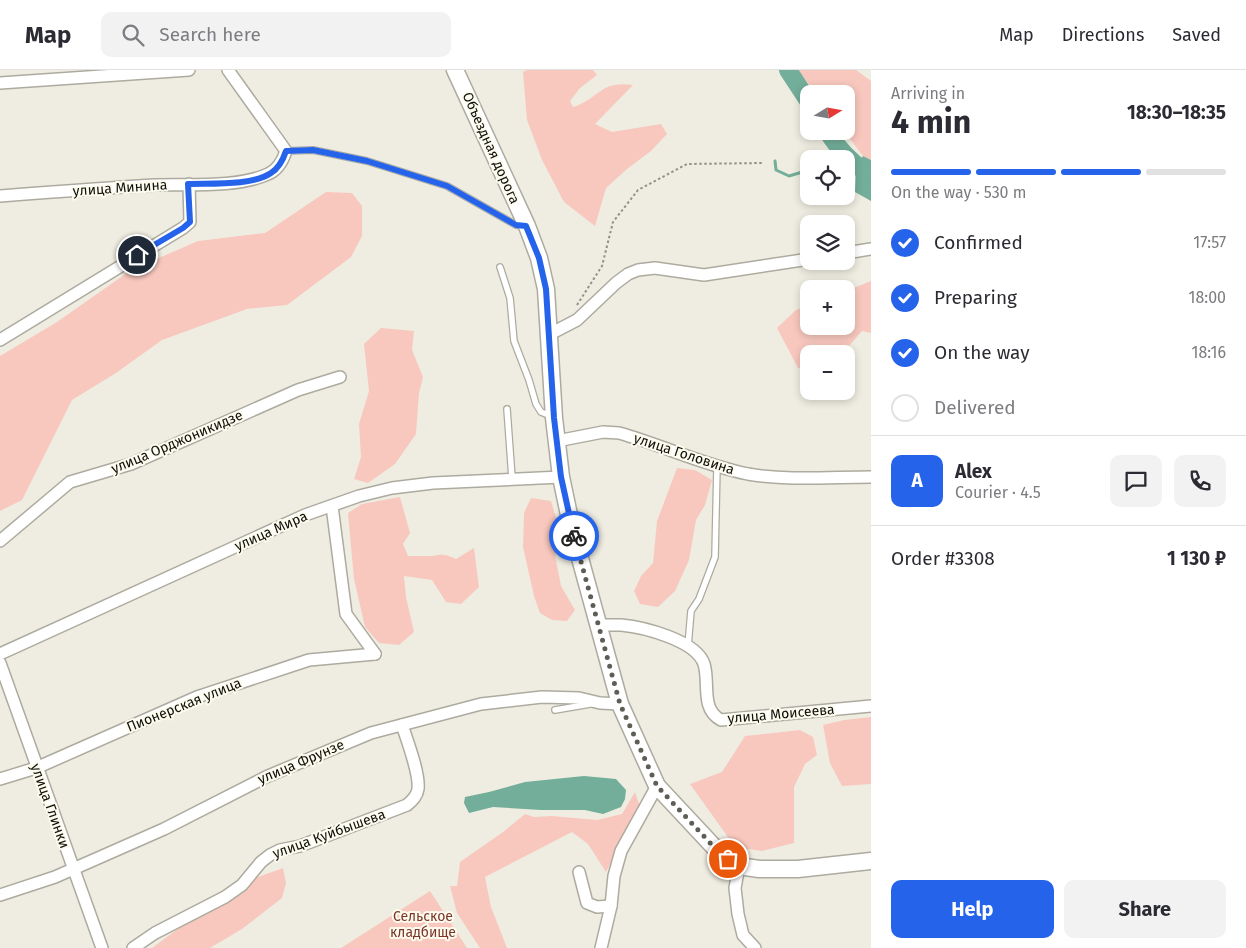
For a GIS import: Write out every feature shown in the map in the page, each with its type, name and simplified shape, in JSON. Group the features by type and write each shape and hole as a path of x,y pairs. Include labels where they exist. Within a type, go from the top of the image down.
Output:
{"main road":[{"name":"Объездная дорога","path":"455,70 539,258 557,330 554,418 561,477 572,529 620,704 657,786 714,847 739,866"},
{"path":"739,866 759,869 798,869 871,861"}],"street":[{"path":"0,83 189,70"},
{"path":"228,70 286,151"},
{"name":"улица Минина","path":"0,196 122,187 230,183 256,179 270,174 283,161 286,151"},
{"path":"0,340 183,228 190,222 188,184"},
{"path":"855,252 871,249"},
{"path":"557,330 577,320 616,283 628,274 638,270 655,268 704,275 800,260"},
{"name":"улица Орджоникидзе","path":"0,541 70,482 131,464 298,390 340,377"},
{"name":"улица Головина","path":"557,441 603,432 619,433 717,466 749,474 794,478 871,477"},
{"name":"улица Мира","path":"0,654 296,520 359,496 392,488 433,483 561,477"},
{"name":"Пионерская улица","path":"0,780 36,768 197,697 309,660 375,654 346,614 332,506"},
{"name":"улица Моисеева","path":"598,625 622,625 654,632 688,646 697,653 704,664 709,708 713,716 721,720 801,711 871,706"},
{"name":"улица Глинки","path":"0,663 102,948"},
{"name":"улица Фрунзе","path":"0,895 73,869 164,828 268,776 371,733 490,703 542,697 579,698 600,703 620,704"},
{"name":"улица Куйбышева","path":"133,948 155,933 225,897 242,885 260,862 270,855 280,850 300,846 407,805 415,798 418,788 416,772 402,724"},
{"path":"601,948 611,906 614,876 621,852 657,786"},
{"path":"739,866 735,888 738,914 743,935 755,948"},
{"path":"579,872 588,903 597,907 611,906"}],"lane":[{"path":"286,151 313,150 367,161 447,186 516,225 526,226"},
{"path":"500,267 510,298 514,341 536,404 541,412 554,418"},
{"path":"507,410 512,478"},
{"path":"688,646 691,611 700,599 715,557 717,466"},
{"path":"555,710 600,703"}],"path":[{"path":"557,330 602,266 614,222 638,190 688,164 763,163"}],"green space":[{"path":"527,70 593,70 597,75 580,88 570,101 573,107 582,104 600,91 613,85 633,85 595,124 612,132 661,124 667,134 651,151 606,188 595,226 564,202 542,160 527,120 523,72"},
{"path":"798,70 856,70 871,81 871,160 863,156 851,140 855,140 855,85 809,85"},
{"path":"326,192 352,193 362,206 362,236 351,257 287,305 247,309 162,340 116,373 72,400 22,500 0,511 0,356 57,322 131,270 198,241 265,233"},
{"path":"871,281 871,333 862,331 850,345 800,345 800,368 798,368 777,328 800,308 800,335 855,335 855,287"},
{"path":"381,328 414,331 412,350 423,377 419,393 416,434 395,464 368,483 354,479 361,457 359,424 369,391 364,344"},
{"path":"677,468 695,470 712,480 705,505 696,520 689,560 675,591 658,607 640,604 634,591 641,576 653,563 657,521"},
{"path":"400,497 410,533 403,544 408,556 443,555 456,559 474,548 479,587 461,604 446,602 432,580 404,576 406,597 414,632 399,645 379,643 365,627 354,579 348,513 362,504"},
{"path":"531,498 551,501 560,531 555,555 561,586 575,610 567,621 552,620 540,613 534,596 523,547 524,513"},
{"path":"871,717 871,784 842,786 830,763 823,725"},
{"path":"800,730 813,737 817,755 805,764 794,787 794,843 762,851 735,847 690,784 722,772 745,736"},
{"path":"635,792 640,807 606,872 588,844 572,832 485,877 491,907 507,948 480,948 457,913 450,886 457,886 460,862 525,814 534,817 552,816 597,820 622,814"},
{"path":"283,868 286,883 282,898 242,929 210,948 152,948 239,884"},
{"name":"Сельское кладбище","path":"430,891 467,948 341,948"}],"shaded area":[{"path":"863,156 871,160 871,201 855,192 856,166"},
{"path":"584,776 616,779 626,790 625,799 621,807 603,814 585,810 493,807 469,813 464,803 465,797 525,782"}],"waterway":[{"path":"788,70 800,88"},
{"path":"833,140 846,156 871,175"},
{"path":"831,150 836,145"},
{"path":"775,161 776,170 789,176 800,173"}],"way so far":[{"path":"574,536 603,648 620,704 657,786 714,847 728,859"}],"route":[{"path":"137,255 190,222 188,184 230,183 256,179 270,174 283,161 286,151 313,150 367,161 447,186 456,193 516,225 526,226 539,258 546,289 554,418 561,477 574,536"}]}
